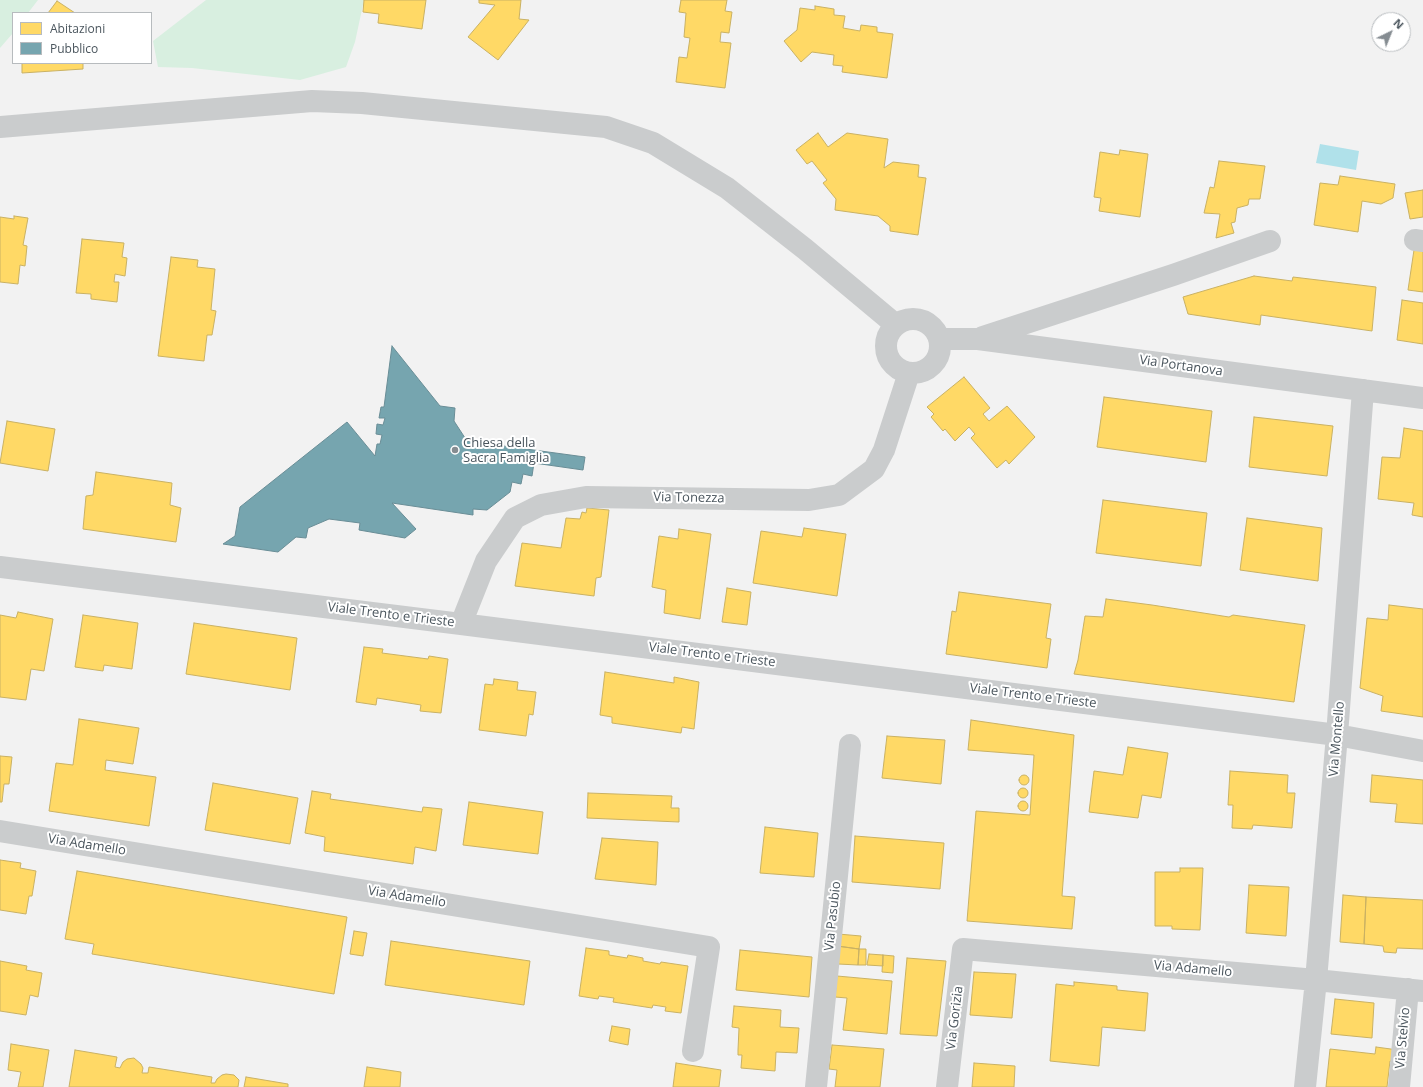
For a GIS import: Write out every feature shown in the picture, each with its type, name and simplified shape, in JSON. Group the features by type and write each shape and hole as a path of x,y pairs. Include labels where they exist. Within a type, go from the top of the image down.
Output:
{"street":[{"path":"0,127 312,101 362,103 606,126 653,143 727,188 805,249 896,325"},
{"path":"978,339 1173,275 1270,240"},
{"path":"903,320 921,320 929,324 936,331 939,339 941,348 939,356 934,364 927,370 918,373 909,373 900,370 893,365 888,358 886,349 890,331 903,320"},
{"name":"Via Portanova","path":"939,339 978,339 1423,398"},
{"name":"Via Tonezza","path":"461,624 486,560 515,518 541,505 586,497 809,500 839,495 874,469 884,450 909,373"},
{"name":"Via Montello","path":"1305,1087 1316,980 1337,735 1363,390"},
{"name":"Viale Trento e Trieste","path":"0,567 1337,735 1423,751"},
{"name":"Via Pasubio","path":"816,1087 850,745"},
{"name":"Via Adamello","path":"0,831 709,947 693,1051"},
{"name":"Via Adamello","path":"963,949 1415,990"},
{"name":"Via Gorizia","path":"947,1087 963,949"},
{"name":"Via Stelvio","path":"1399,1087 1415,990"}],"green space":[{"path":"0,0 38,0 29,12 12,12 12,34 0,48"},
{"path":"206,0 364,0 355,42 346,67 300,80 192,68 158,67 153,41"}],"water":[{"path":"1320,144 1359,151 1356,170 1316,163"}],"building: Abitazioni":[{"path":"364,0 426,0 422,29 378,23 379,14 363,12"},
{"path":"479,0 521,0 519,19 529,20 498,60 468,37 495,5 479,3"},
{"path":"681,0 727,0 725,11 732,12 729,33 721,32 720,42 731,43 725,88 676,82 679,57 687,58 690,38 684,37 686,13 679,12"},
{"path":"57,1 74,12 49,12"},
{"path":"815,6 834,9 834,15 845,16 843,28 860,31 861,25 877,27 877,32 893,34 887,78 842,72 843,66 833,65 834,55 812,52 801,62 784,41 797,30 800,8 815,10"},
{"path":"22,64 83,64 83,69 22,73"},
{"path":"818,133 828,147 847,133 888,139 884,168 893,162 919,165 918,177 926,178 918,235 890,231 890,226 878,216 835,210 836,199 823,183 827,180 812,161 807,164 796,150"},
{"path":"1120,150 1148,154 1140,217 1099,211 1101,198 1094,197 1100,152 1119,155"},
{"path":"1219,161 1265,166 1260,199 1249,199 1248,205 1237,208 1235,222 1231,223 1234,233 1216,238 1220,214 1204,213 1210,187 1214,188"},
{"path":"1340,176 1395,184 1393,198 1381,204 1362,201 1358,232 1314,225 1320,183 1338,185"},
{"path":"1423,190 1423,217 1410,219 1405,193"},
{"path":"14,216 28,218 23,245 27,246 25,266 20,265 18,284 0,282 0,217 14,219"},
{"path":"82,239 124,243 122,257 127,258 125,276 115,274 114,282 119,282 117,302 91,299 91,294 76,293"},
{"path":"1414,250 1423,251 1423,292 1408,290"},
{"path":"171,257 198,260 197,267 215,269 211,310 216,311 212,335 207,335 204,361 158,356"},
{"path":"1254,276 1292,281 1293,277 1376,287 1372,331 1261,315 1260,325 1188,314 1183,297"},
{"path":"1402,300 1423,303 1423,344 1397,340"},
{"path":"964,377 990,408 983,414 989,421 1007,406 1035,437 1009,464 1006,460 997,468 971,438 975,434 969,427 955,441 945,429 943,431 931,417 934,414 927,407"},
{"path":"1104,397 1212,411 1206,462 1097,447"},
{"path":"1254,417 1333,426 1327,476 1249,467"},
{"path":"7,421 55,429 48,471 0,463"},
{"path":"1404,428 1423,431 1423,517 1412,515 1414,503 1378,499 1382,457 1400,458"},
{"path":"96,472 172,483 170,505 181,508 176,542 83,529 86,496 93,495"},
{"path":"1103,500 1207,513 1201,566 1096,553"},
{"path":"587,508 609,510 601,577 596,578 594,596 515,586 522,543 561,548 566,518 580,519 582,512 586,513"},
{"path":"1247,518 1322,528 1318,581 1240,570"},
{"path":"804,528 846,534 837,596 753,583 761,531 802,537"},
{"path":"679,529 711,534 700,619 664,613 666,590 652,587 659,536 678,539"},
{"path":"727,588 751,592 747,625 722,622"},
{"path":"959,592 1051,604 1046,638 1051,639 1047,668 946,654 952,611 956,612"},
{"path":"1106,599 1229,617 1233,615 1305,625 1294,702 1074,674 1078,660 1085,616 1103,617"},
{"path":"1389,605 1423,609 1423,717 1381,711 1383,696 1360,688 1367,618 1388,620"},
{"path":"18,612 53,619 44,671 31,669 26,700 0,697 0,615 16,618"},
{"path":"83,615 138,623 132,669 104,665 103,671 75,667"},
{"path":"194,623 297,638 290,690 186,674"},
{"path":"364,647 383,649 382,653 428,659 429,656 448,659 441,713 420,711 421,705 377,698 376,705 356,702"},
{"path":"605,672 674,683 674,677 699,682 694,729 682,727 681,733 612,723 612,717 600,715"},
{"path":"494,679 518,682 517,690 536,692 533,715 529,714 526,736 479,730 485,684 493,685"},
{"path":"79,719 139,728 133,764 106,760 105,770 156,777 149,826 49,811 56,763 73,765"},
{"path":"971,720 1074,735 1062,896 1075,897 1072,929 967,921 976,811 1030,815 1034,755 968,750"},
{"path":"887,736 945,740 941,784 882,778"},
{"path":"1128,747 1168,753 1161,798 1142,795 1138,818 1089,812 1094,771 1123,775"},
{"path":"0,756 12,757 9,784 4,784 2,802 0,802"},
{"path":"1230,771 1288,775 1287,793 1295,793 1292,828 1253,825 1252,829 1232,828 1233,805 1228,805"},
{"path":"1022,775 1026,775 1028,776 1028,784 1022,785 1019,782 1019,778"},
{"path":"1372,775 1423,780 1423,824 1395,822 1397,804 1370,802"},
{"path":"213,783 298,798 290,844 205,830"},
{"path":"1021,788 1025,788 1027,789 1027,797 1021,798 1018,795 1018,791"},
{"path":"312,791 331,794 330,799 422,812 423,807 442,809 436,851 415,847 413,864 324,851 325,837 305,833"},
{"path":"588,793 672,796 671,808 679,808 679,822 587,818"},
{"path":"1021,801 1025,801 1027,802 1027,810 1021,811 1018,808 1018,804"},
{"path":"469,802 543,812 538,854 463,845"},
{"path":"765,827 818,833 814,877 760,873"},
{"path":"855,836 944,843 940,889 852,882"},
{"path":"602,838 658,842 656,885 595,879"},
{"path":"0,860 21,863 20,868 36,871 32,896 29,896 26,914 0,910"},
{"path":"1180,868 1203,868 1200,930 1172,929 1172,926 1155,926 1155,872 1180,872"},
{"path":"77,871 347,917 334,994 92,954 94,944 65,939"},
{"path":"1249,885 1289,887 1286,936 1246,933"},
{"path":"1343,895 1366,897 1364,944 1340,942"},
{"path":"1366,897 1423,900 1423,949 1397,948 1396,953 1384,952 1383,946 1364,944"},
{"path":"354,931 367,933 363,956 350,954"},
{"path":"838,934 861,936 859,949 837,946"},
{"path":"391,941 530,961 524,1005 385,985"},
{"path":"837,946 859,949 858,965 838,964"},
{"path":"586,948 609,951 609,955 627,958 628,955 643,958 643,961 660,964 661,962 688,966 681,1013 665,1011 666,1007 653,1005 652,1008 613,1002 614,998 599,996 598,999 579,996"},
{"path":"859,949 866,949 866,965 858,965"},
{"path":"740,950 812,957 809,997 736,990"},
{"path":"869,954 883,955 883,966 867,965"},
{"path":"883,955 894,956 893,973 882,972"},
{"path":"907,958 946,961 937,1036 900,1034"},
{"path":"0,961 27,966 26,970 42,973 38,997 30,995 26,1015 0,1011"},
{"path":"974,972 1016,974 1012,1018 970,1015"},
{"path":"837,976 892,981 887,1034 843,1030 847,998 835,997"},
{"path":"1074,982 1117,986 1117,990 1148,993 1145,1031 1102,1027 1099,1066 1050,1061 1056,984 1074,986"},
{"path":"1335,999 1374,1003 1372,1038 1331,1034"},
{"path":"734,1006 781,1010 780,1027 799,1028 797,1053 776,1052 775,1071 741,1068 742,1055 738,1055 739,1028 732,1027"},
{"path":"612,1026 630,1029 628,1045 609,1041"},
{"path":"11,1044 49,1050 43,1087 18,1087 21,1072 8,1070"},
{"path":"832,1045 884,1049 880,1087 835,1087 837,1070 829,1069"},
{"path":"1376,1047 1398,1050 1397,1062 1390,1061 1387,1087 1326,1087 1330,1049 1375,1054"},
{"path":"75,1050 117,1057 115,1067 120,1068 123,1062 127,1059 134,1058 141,1064 143,1068 142,1073 148,1073 149,1067 212,1077 211,1083 215,1083 222,1075 234,1075 239,1080 238,1087 69,1087"},
{"path":"676,1063 721,1070 719,1087 673,1087"},
{"path":"974,1063 1015,1066 1014,1087 972,1087"},
{"path":"367,1067 401,1072 400,1087 364,1087"},
{"path":"246,1077 288,1084 288,1087 244,1087"}],"building: Pubblico":[{"name":"Chiesa della Sacra Famiglia","path":"392,346 440,406 455,408 454,421 467,441 585,457 583,470 534,463 532,476 523,474 521,484 512,482 510,492 487,510 473,509 473,515 392,503 416,529 405,538 359,530 360,523 329,519 308,528 306,538 296,537 278,552 223,544 235,536 240,507 347,422 375,456 377,444 380,444 382,435 376,434 377,424 383,425 385,418 379,418 381,407 384,407"}],"place":[{"name":"Chiesa della Sacra Famiglia","path":"455,450"}]}
